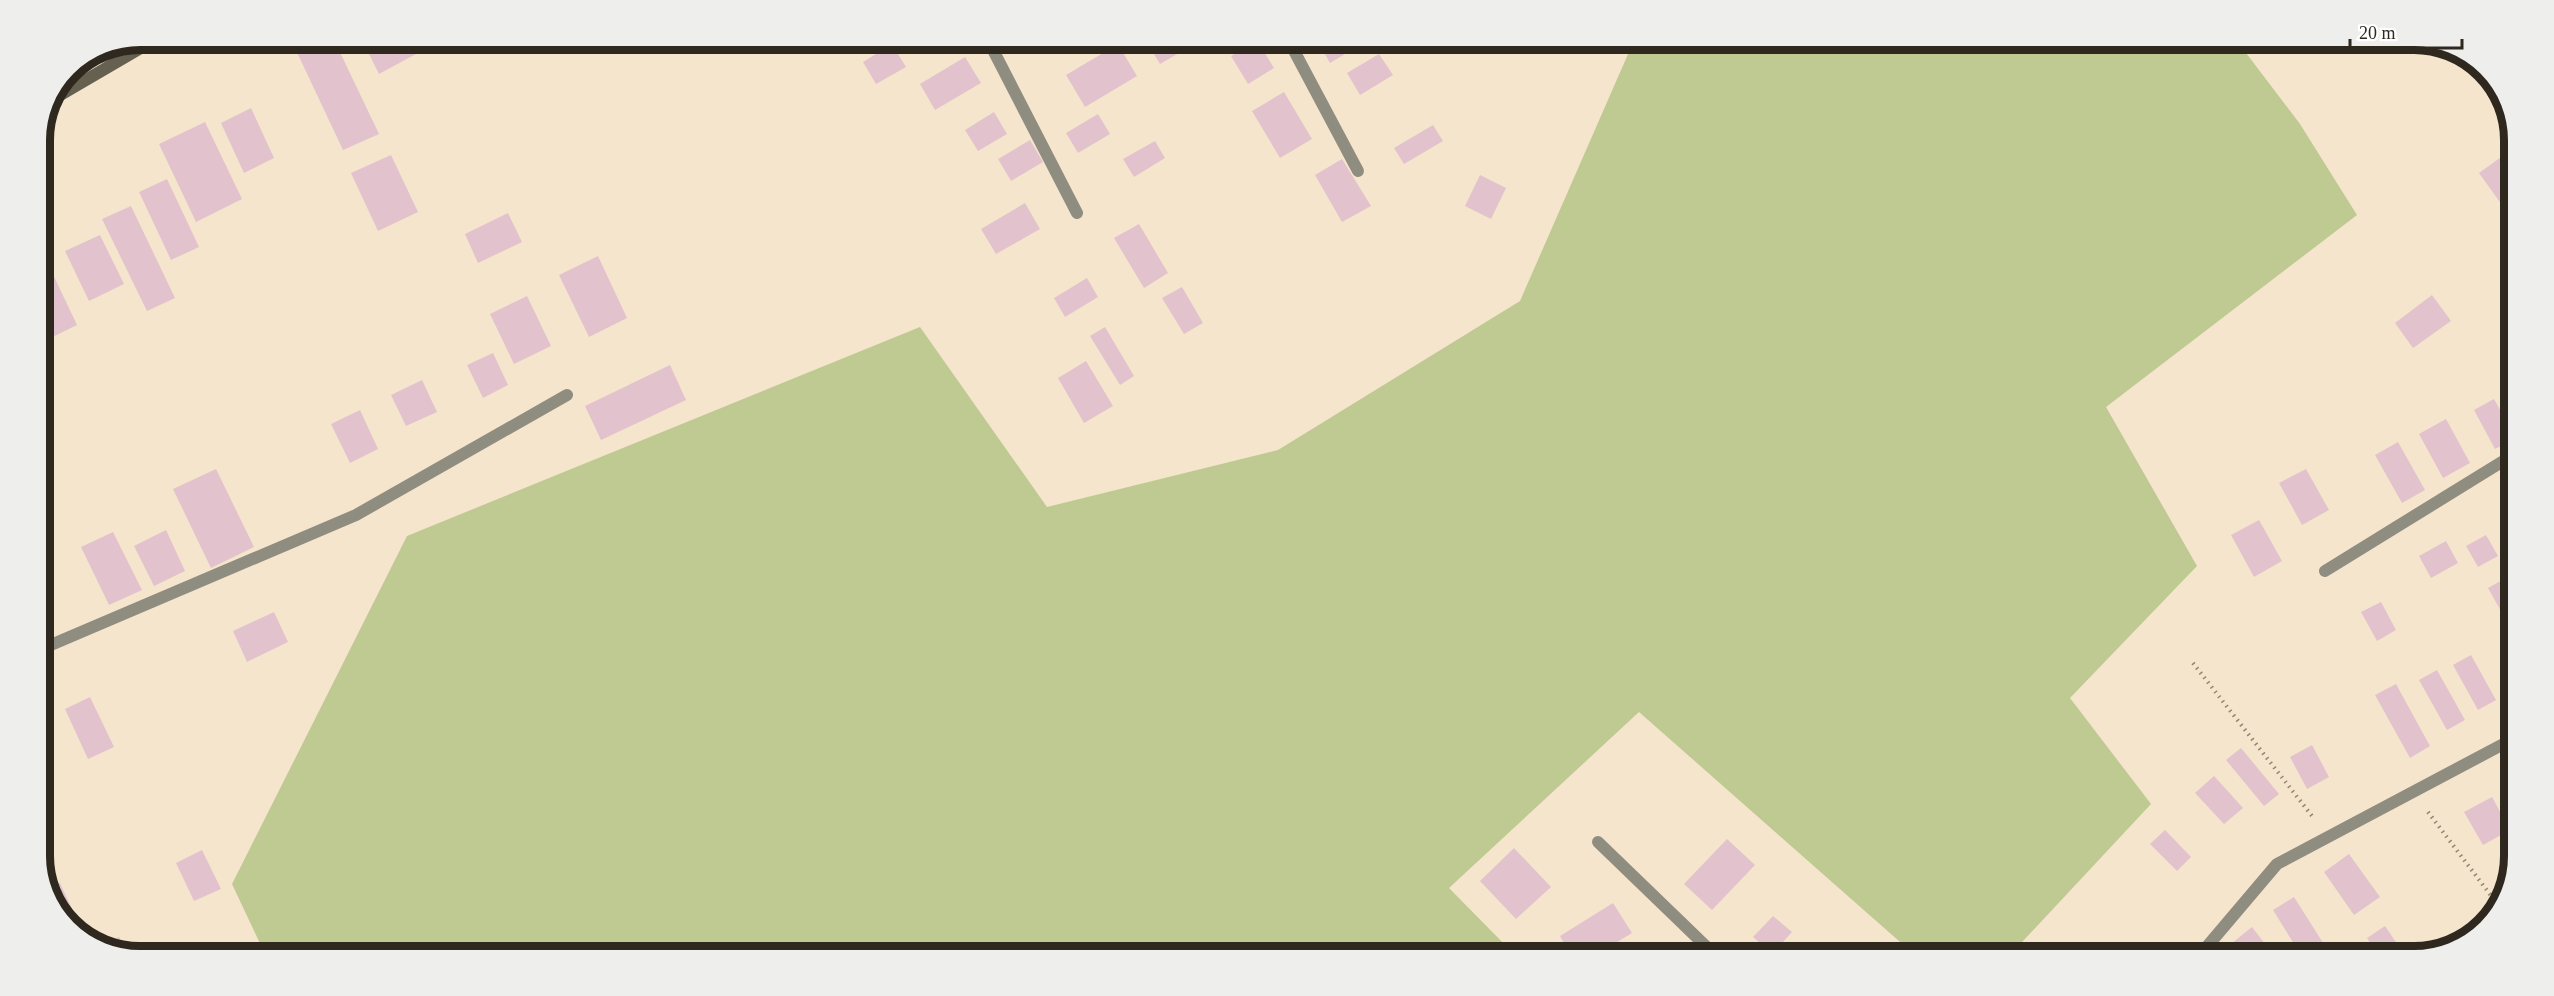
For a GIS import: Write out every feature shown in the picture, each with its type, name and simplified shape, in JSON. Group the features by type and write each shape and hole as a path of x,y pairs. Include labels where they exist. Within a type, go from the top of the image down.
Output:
{"street":[{"path":"62,94 137,50"},
{"path":"993,50 1077,213"},
{"path":"1294,50 1358,171"},
{"path":"50,645 356,515 567,394"},
{"path":"2325,571 2504,460"},
{"path":"2208,946 2277,864 2504,744"},
{"path":"1598,842 1706,946"}],"path":[{"path":"2193,663 2328,838"},
{"path":"2413,792 2493,899"}],"green space":[{"path":"1630,50 2244,50 2300,124 2357,215 2106,407 2197,566 2070,698 2151,804 2018,946 1905,946 1639,712 1449,888 1506,946 261,946 232,884 407,536 920,327 1047,507 1278,450 1520,301"}],"building":[{"path":"296,50 339,50 379,134 343,150"},
{"path":"367,50 414,50 416,54 379,74"},
{"path":"882,50 895,50 906,67 876,84 863,62"},
{"path":"1108,50 1121,50 1137,76 1085,107 1066,75"},
{"path":"1151,50 1184,50 1160,64"},
{"path":"1241,50 1263,50 1274,68 1248,84 1231,56"},
{"path":"1323,50 1352,50 1330,63"},
{"path":"1379,54 1393,75 1360,95 1347,73"},
{"path":"965,57 981,83 935,110 920,84"},
{"path":"1284,92 1312,139 1280,158 1252,111"},
{"path":"251,108 274,158 244,173 221,123"},
{"path":"994,112 1007,134 978,151 965,130"},
{"path":"1098,114 1110,134 1078,153 1066,133"},
{"path":"205,122 242,199 196,222 159,144"},
{"path":"1433,125 1443,141 1404,164 1394,148"},
{"path":"1030,140 1043,162 1011,181 998,159"},
{"path":"1155,141 1165,158 1134,177 1123,159"},
{"path":"391,155 418,212 378,231 351,173"},
{"path":"2504,155 2504,208 2479,173"},
{"path":"1342,159 1371,206 1342,222 1315,175"},
{"path":"1480,175 1506,188 1491,219 1465,206"},
{"path":"167,179 199,247 171,260 139,192"},
{"path":"1025,203 1040,229 996,254 981,229"},
{"path":"131,206 175,298 147,311 102,219"},
{"path":"508,213 522,242 478,263 465,234"},
{"path":"1139,224 1168,273 1144,288 1114,238"},
{"path":"100,235 124,284 89,301 65,251"},
{"path":"598,256 627,318 589,337 559,275"},
{"path":"50,268 77,325 50,338"},
{"path":"1087,278 1098,297 1065,317 1054,298"},
{"path":"1182,287 1203,323 1184,334 1162,298"},
{"path":"2432,295 2451,321 2413,348 2395,323"},
{"path":"527,296 551,346 514,364 490,314"},
{"path":"1105,327 1134,376 1120,385 1090,336"},
{"path":"493,353 508,385 483,398 467,365"},
{"path":"1086,361 1113,406 1084,423 1058,378"},
{"path":"670,365 686,400 601,440 585,406"},
{"path":"422,380 437,412 406,426 391,395"},
{"path":"2494,399 2504,417 2504,444 2495,449 2474,410"},
{"path":"360,410 378,449 350,463 331,424"},
{"path":"2446,419 2470,463 2443,478 2419,434"},
{"path":"2398,442 2425,490 2402,503 2375,455"},
{"path":"216,469 254,547 211,568 173,489"},
{"path":"2306,469 2329,510 2302,525 2279,483"},
{"path":"2259,520 2282,561 2254,577 2231,535"},
{"path":"166,530 185,571 154,586 134,546"},
{"path":"113,532 142,590 109,605 81,547"},
{"path":"2486,535 2498,556 2478,567 2466,546"},
{"path":"2446,541 2458,563 2431,578 2419,556"},
{"path":"2504,579 2504,617 2488,588"},
{"path":"2381,602 2396,630 2377,641 2361,612"},
{"path":"274,612 288,642 247,662 233,631"},
{"path":"2471,655 2496,700 2478,710 2453,665"},
{"path":"2437,670 2465,720 2447,730 2419,680"},
{"path":"2396,684 2430,746 2410,758 2375,695"},
{"path":"90,697 114,747 88,759 65,709"},
{"path":"2312,745 2329,777 2307,789 2290,757"},
{"path":"2241,748 2279,794 2264,806 2226,760"},
{"path":"2214,776 2243,808 2224,824 2195,793"},
{"path":"2492,797 2504,819 2504,833 2483,845 2464,812"},
{"path":"2165,830 2191,857 2177,871 2150,844"},
{"path":"1727,839 1755,865 1712,910 1684,884"},
{"path":"1514,848 1551,887 1516,919 1480,881"},
{"path":"202,850 221,889 194,901 176,863"},
{"path":"2349,854 2380,897 2354,915 2324,872"},
{"path":"60,883 73,911 68,911 54,886"},
{"path":"2294,897 2325,946 2295,946 2273,910"},
{"path":"1613,903 1632,933 1611,946 1566,946 1560,936"},
{"path":"1773,916 1792,932 1779,946 1763,946 1753,937"},
{"path":"2385,926 2399,946 2372,946 2367,938"},
{"path":"2252,927 2267,946 2228,946"},
{"path":"119,937 123,945 110,942"}]}
